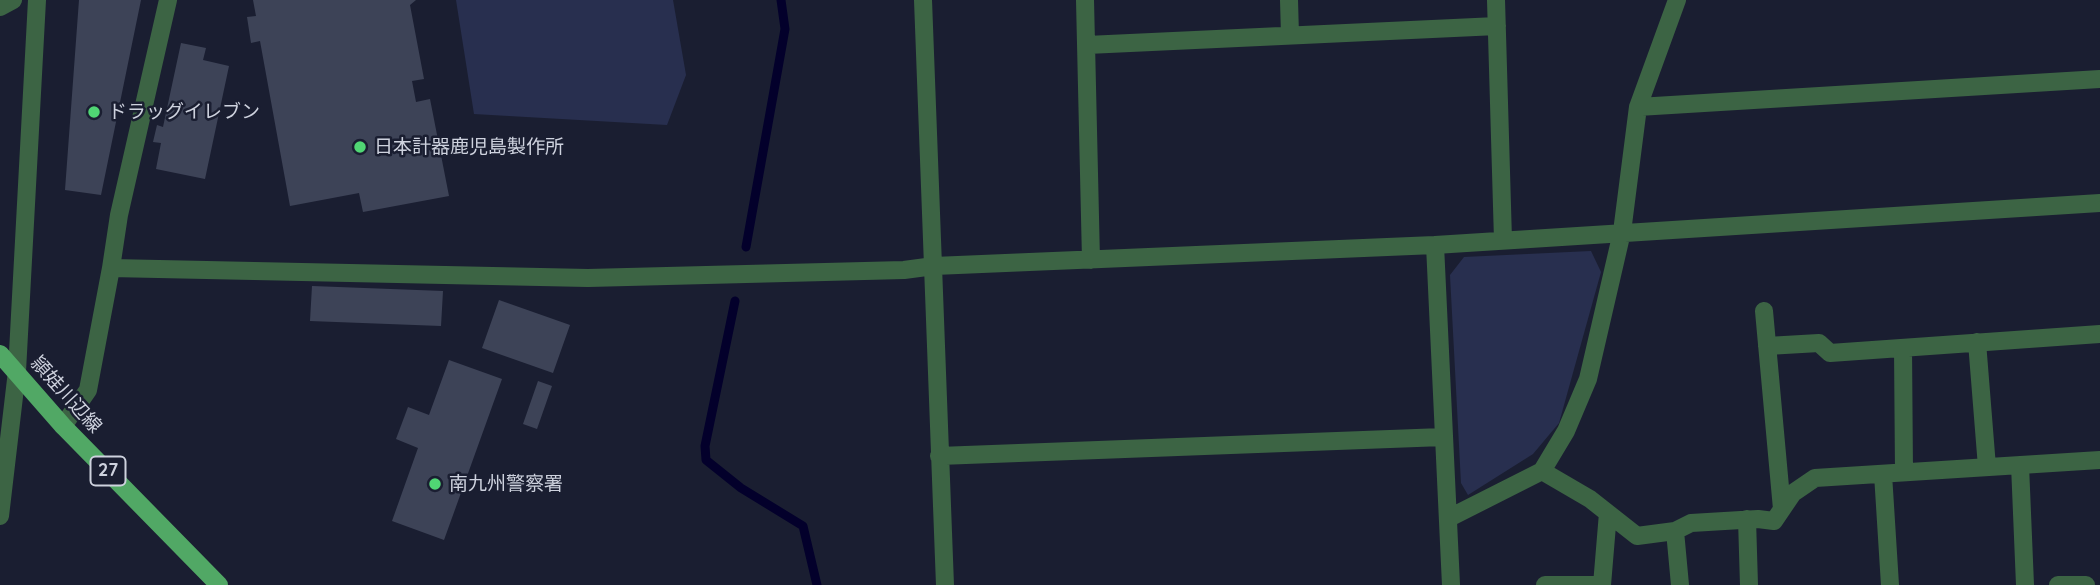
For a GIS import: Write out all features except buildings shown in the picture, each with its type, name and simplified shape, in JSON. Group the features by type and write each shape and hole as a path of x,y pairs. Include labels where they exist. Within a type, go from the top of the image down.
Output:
{"main road":[{"name":"頴娃川辺線","path":"0,354 63,426 219,585"}],"street":[{"path":"0,7 13,0"},
{"path":"0,516 17,371 37,0"},
{"path":"63,426 88,390 118,215 168,0"},
{"path":"923,0 945,585"},
{"path":"1085,0 1091,260"},
{"path":"1289,0 1290,35"},
{"path":"1496,0 1503,240"},
{"path":"1450,518 1542,471 1566,431 1588,379 1622,232 1638,107 1677,0"},
{"path":"1087,45 1497,26"},
{"path":"1638,107 2100,79"},
{"path":"111,268 588,278 904,270 934,266 1435,245 2100,203"},
{"path":"1435,245 1443,437 1450,518 1451,585"},
{"path":"1763,311 1782,509"},
{"path":"1767,346 1819,343 1830,353 2100,334"},
{"path":"1977,342 1987,467"},
{"path":"1903,348 1904,472"},
{"path":"939,456 1443,437"},
{"path":"1542,471 1608,513 1637,536 1675,531 1691,523 1747,519 1774,521 1793,493 1815,478 2100,460"},
{"path":"2020,465 2025,585"},
{"path":"1883,474 1890,585"},
{"path":"1602,585 1608,513"},
{"path":"1747,519 1749,585"},
{"path":"1675,531 1680,585"},
{"path":"1545,585 1593,585"},
{"path":"2058,585 2086,585"}],"shaded area":[{"path":"456,0 673,0 686,75 667,125 474,114"},
{"path":"1591,251 1601,272 1559,423 1533,454 1468,495 1461,483 1450,275 1464,257"}],"waterway":[{"path":"746,247 785,29 781,0"},
{"path":"735,301 705,446 706,460 741,488 803,526 817,585"}],"place":[{"name":"ドラッグイレブン","path":"94,112"},
{"name":"日本計器鹿児島製作所","path":"360,147"},
{"name":"南九州警察署","path":"435,484"}]}
